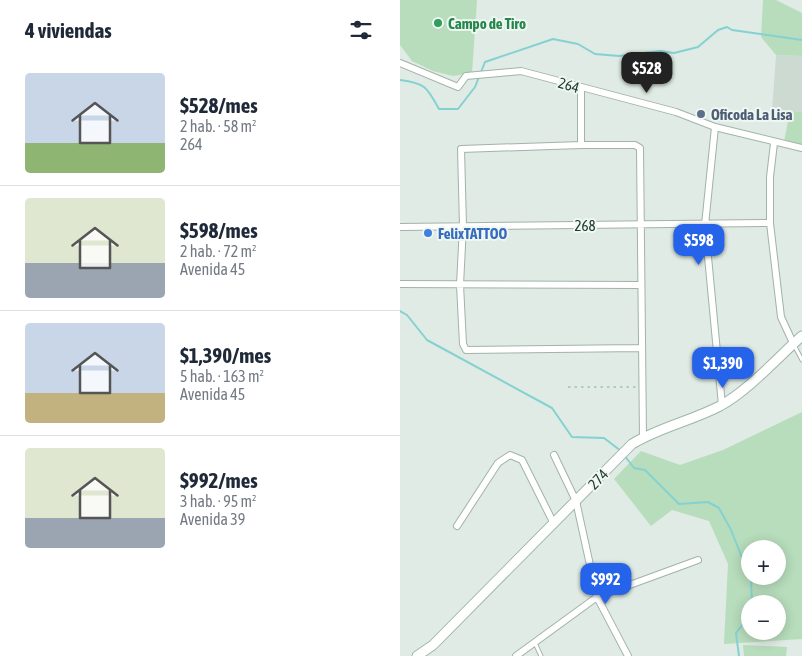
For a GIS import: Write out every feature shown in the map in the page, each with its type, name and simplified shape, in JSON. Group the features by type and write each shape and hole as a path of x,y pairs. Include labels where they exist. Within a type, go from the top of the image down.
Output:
{"street":[{"name":"264","path":"400,63 458,87 466,76 521,71 676,112 715,127 774,143 802,148"},
{"path":"581,88 582,145"},
{"path":"715,127 705,225 722,405"},
{"path":"774,143 770,177 770,223 781,317 794,343"},
{"path":"641,348 466,350 463,344 460,285 463,226 461,149 582,145 635,146 640,148 643,437"},
{"name":"268","path":"400,227 770,223"},
{"path":"400,284 641,285"},
{"name":"274","path":"417,656 433,645 576,502 620,455 643,437 660,428 694,418 722,405 802,336"},
{"path":"457,526 498,463 510,455 522,460 554,524"},
{"path":"554,455 576,502 597,597 628,656"},
{"path":"516,656 597,597 698,560"}],"lane":[{"path":"794,343 802,360"},
{"path":"535,642 541,656"}],"path":[{"path":"568,387 642,387"}],"shaded area":[{"path":"776,55 802,56 802,112 772,110"}],"green space":[{"name":"Campo de Tiro","path":"400,0 477,0 472,73 453,76 433,71 412,61 400,45"},
{"path":"763,0 776,0 802,13 802,56 776,55 761,37"},
{"path":"790,111 802,112 802,146 784,142"},
{"path":"802,412 802,639 724,644 728,564 709,521 672,510 651,526 614,479 641,451 680,465 723,450"},
{"path":"743,645 787,647 786,656 744,656"}],"waterway":[{"path":"481,72 485,62 553,39 578,44 595,54 619,56 660,51 674,53 698,47 718,30 727,27 732,30 802,40"},
{"path":"400,80 424,87 439,109 458,109 475,87 479,77"},
{"path":"400,311 407,315 427,340 552,408 572,437 604,438 621,451"},
{"path":"624,455 634,468 645,470 679,504 708,502 719,508 731,530 751,580 752,595"},
{"path":"739,656 736,633 741,627"}],"place":[{"name":"Campo de Tiro","path":"438,23"},
{"name":"Oficoda La Lisa","path":"701,114"},
{"name":"FelixTATTOO","path":"428,233"}]}
